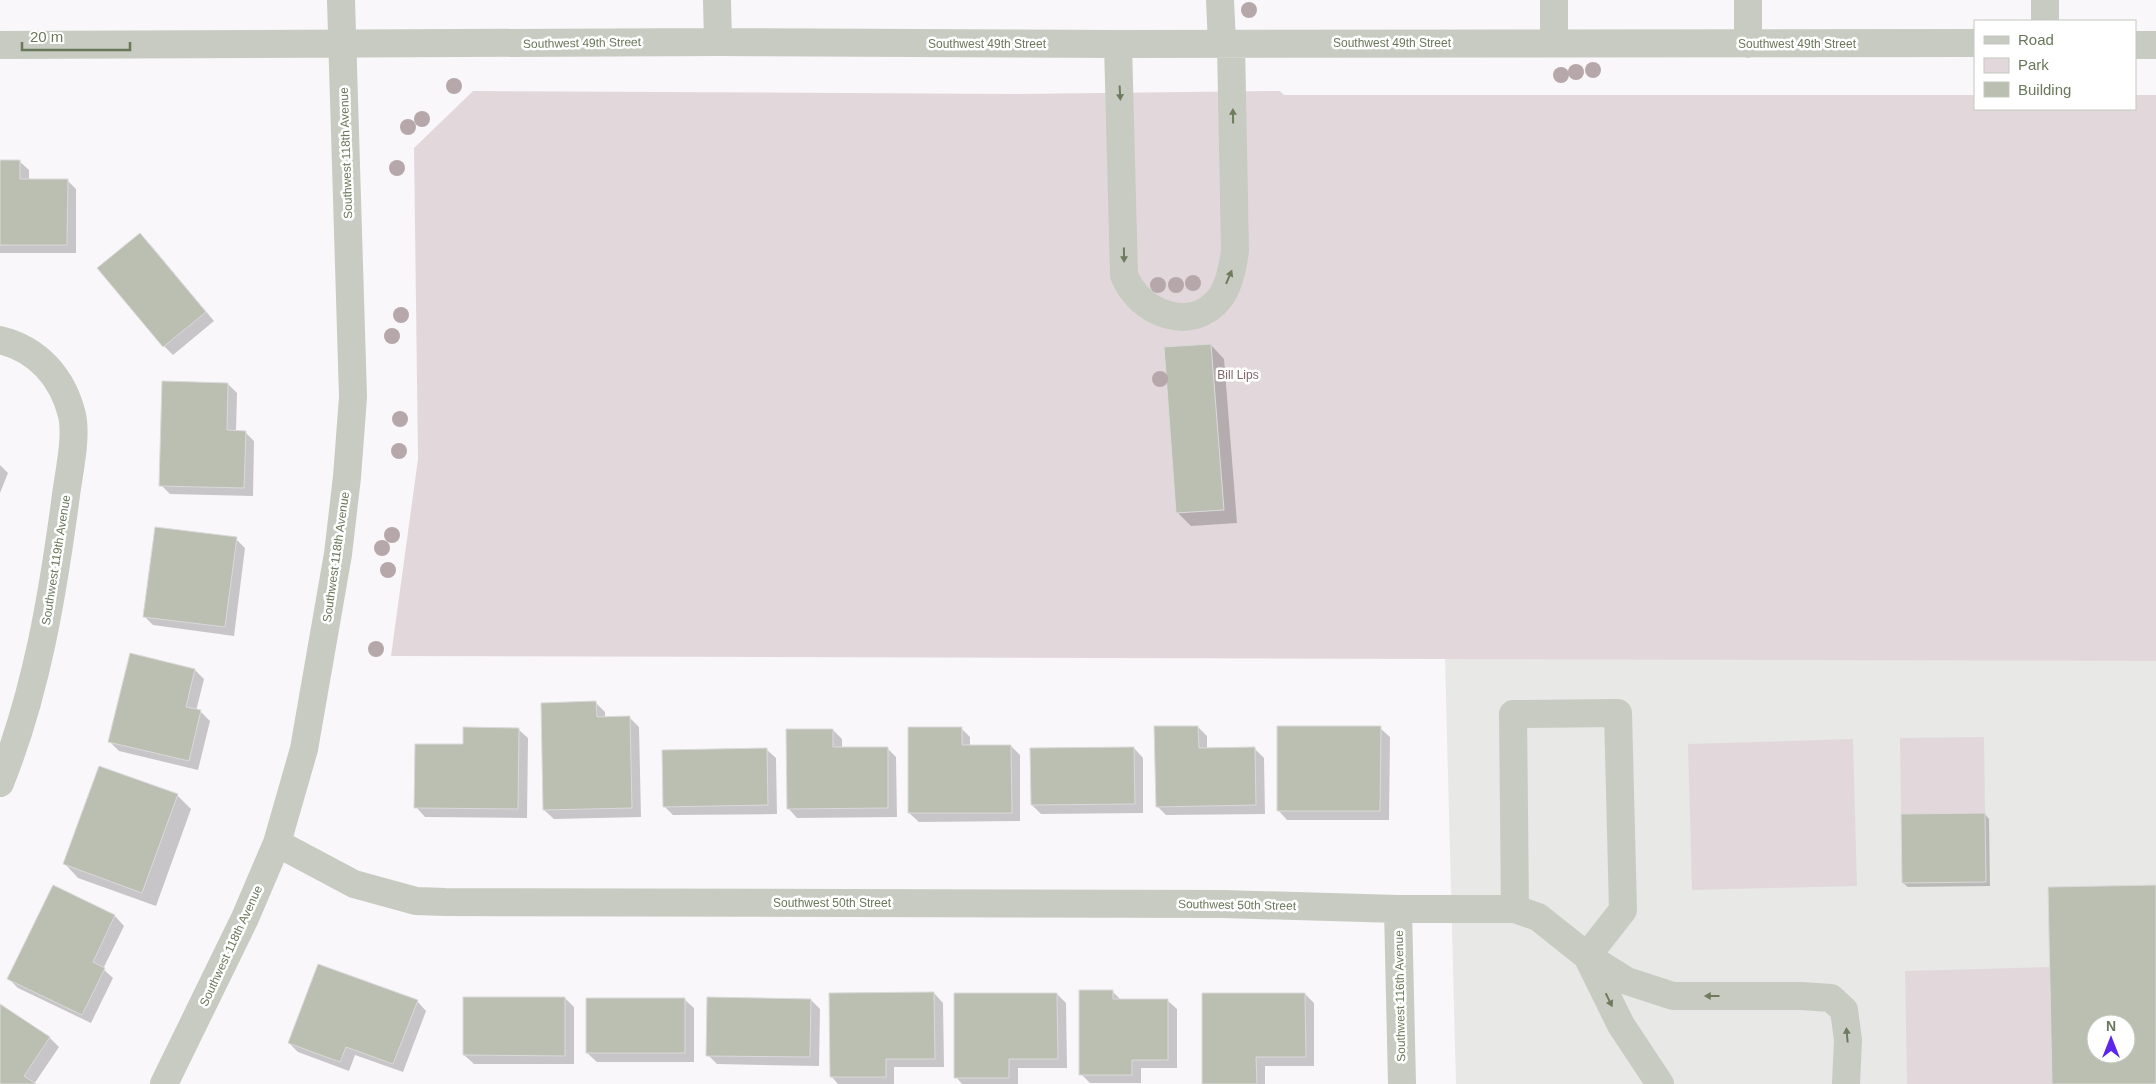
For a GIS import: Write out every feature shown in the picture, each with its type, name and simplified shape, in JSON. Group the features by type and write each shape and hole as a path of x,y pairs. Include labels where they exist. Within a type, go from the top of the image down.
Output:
{"street":[{"name":"Southwest 118th Avenue","path":"164,1084 245,918 278,844 306,739 338,554 347,478 353,397 341,0"},
{"path":"717,0 718,42"},
{"path":"1118,44 1124,275 1129,288 1150,309 1162,314 1194,315 1208,309 1220,297 1233,267 1236,251 1226,44 1220,0"},
{"path":"1554,0 1554,42"},
{"path":"1748,0 1748,44"},
{"path":"2045,0 2045,20"},
{"name":"Southwest 49th Street","path":"0,46 342,46 718,42 1118,44 1974,43"},
{"path":"2136,45 2156,45"},
{"name":"Southwest 119th Avenue","path":"0,340 38,357 57,378 72,417 72,448 54,586 37,666 0,783"},
{"path":"1515,910 1513,714 1618,713 1623,910 1587,956 1621,1025 1660,1084"},
{"name":"Southwest 50th Street","path":"278,844 354,884 416,900 446,902 1223,904 1515,910 1538,917 1587,956 1627,981 1674,996 1801,996 1831,998 1844,1010 1848,1040 1846,1084"},
{"name":"Southwest 116th Avenue","path":"1398,909 1402,1084"}],"shaded area":[{"path":"1445,658 2156,661 2156,1084 1456,1084"}],"green space":[{"name":"Bill Lips","path":"473,91 1014,94 1280,91 1284,95 1974,95 1974,110 2136,110 2136,95 2156,95 2156,661 391,656 418,459 414,148"},
{"path":"1984,737 1986,882 1902,883 1900,738"},
{"path":"1853,739 1857,886 1692,890 1688,744"},
{"path":"2049,967 2052,1084 1907,1084 1905,971"}],"building":[{"path":"0,160 20,160 20,179 68,179 67,245 0,245"},
{"path":"140,233 206,312 163,347 97,268"},
{"path":"1211,344 1224,510 1176,513 1164,347"},
{"path":"162,381 228,383 227,430 246,431 244,488 159,486"},
{"path":"155,527 237,537 225,627 143,617"},
{"path":"130,653 195,669 186,707 201,710 189,761 108,742"},
{"path":"596,701 597,717 630,716 632,808 543,810 541,703"},
{"path":"1154,726 1198,726 1199,748 1255,747 1256,805 1156,807"},
{"path":"1277,726 1381,726 1380,811 1277,811"},
{"path":"463,727 519,728 518,809 414,808 415,744 463,744"},
{"path":"908,727 962,727 962,745 1011,745 1012,813 908,813"},
{"path":"786,729 833,729 833,747 888,747 888,808 787,809"},
{"path":"1134,747 1135,804 1031,805 1030,748"},
{"path":"767,748 768,805 663,807 662,750"},
{"path":"99,766 178,794 142,893 63,864"},
{"path":"1985,813 1986,882 1902,883 1901,814"},
{"path":"53,885 115,915 93,962 105,968 82,1015 7,979"},
{"path":"2156,885 2156,1084 2052,1084 2048,887"},
{"path":"318,964 418,1000 393,1064 346,1047 340,1062 288,1043"},
{"path":"1079,990 1113,990 1113,999 1168,999 1168,1060 1132,1060 1132,1075 1079,1075"},
{"path":"934,992 935,1059 886,1059 886,1077 830,1077 829,993"},
{"path":"954,993 1057,993 1058,1059 1009,1059 1009,1078 954,1078"},
{"path":"1202,993 1305,993 1306,1057 1256,1057 1257,1084 1202,1084"},
{"path":"463,997 565,997 565,1056 463,1055"},
{"path":"707,997 811,999 810,1057 706,1056"},
{"path":"586,998 685,998 685,1053 586,1053"},
{"path":"0,1004 50,1037 24,1076 36,1084 0,1084"}]}
